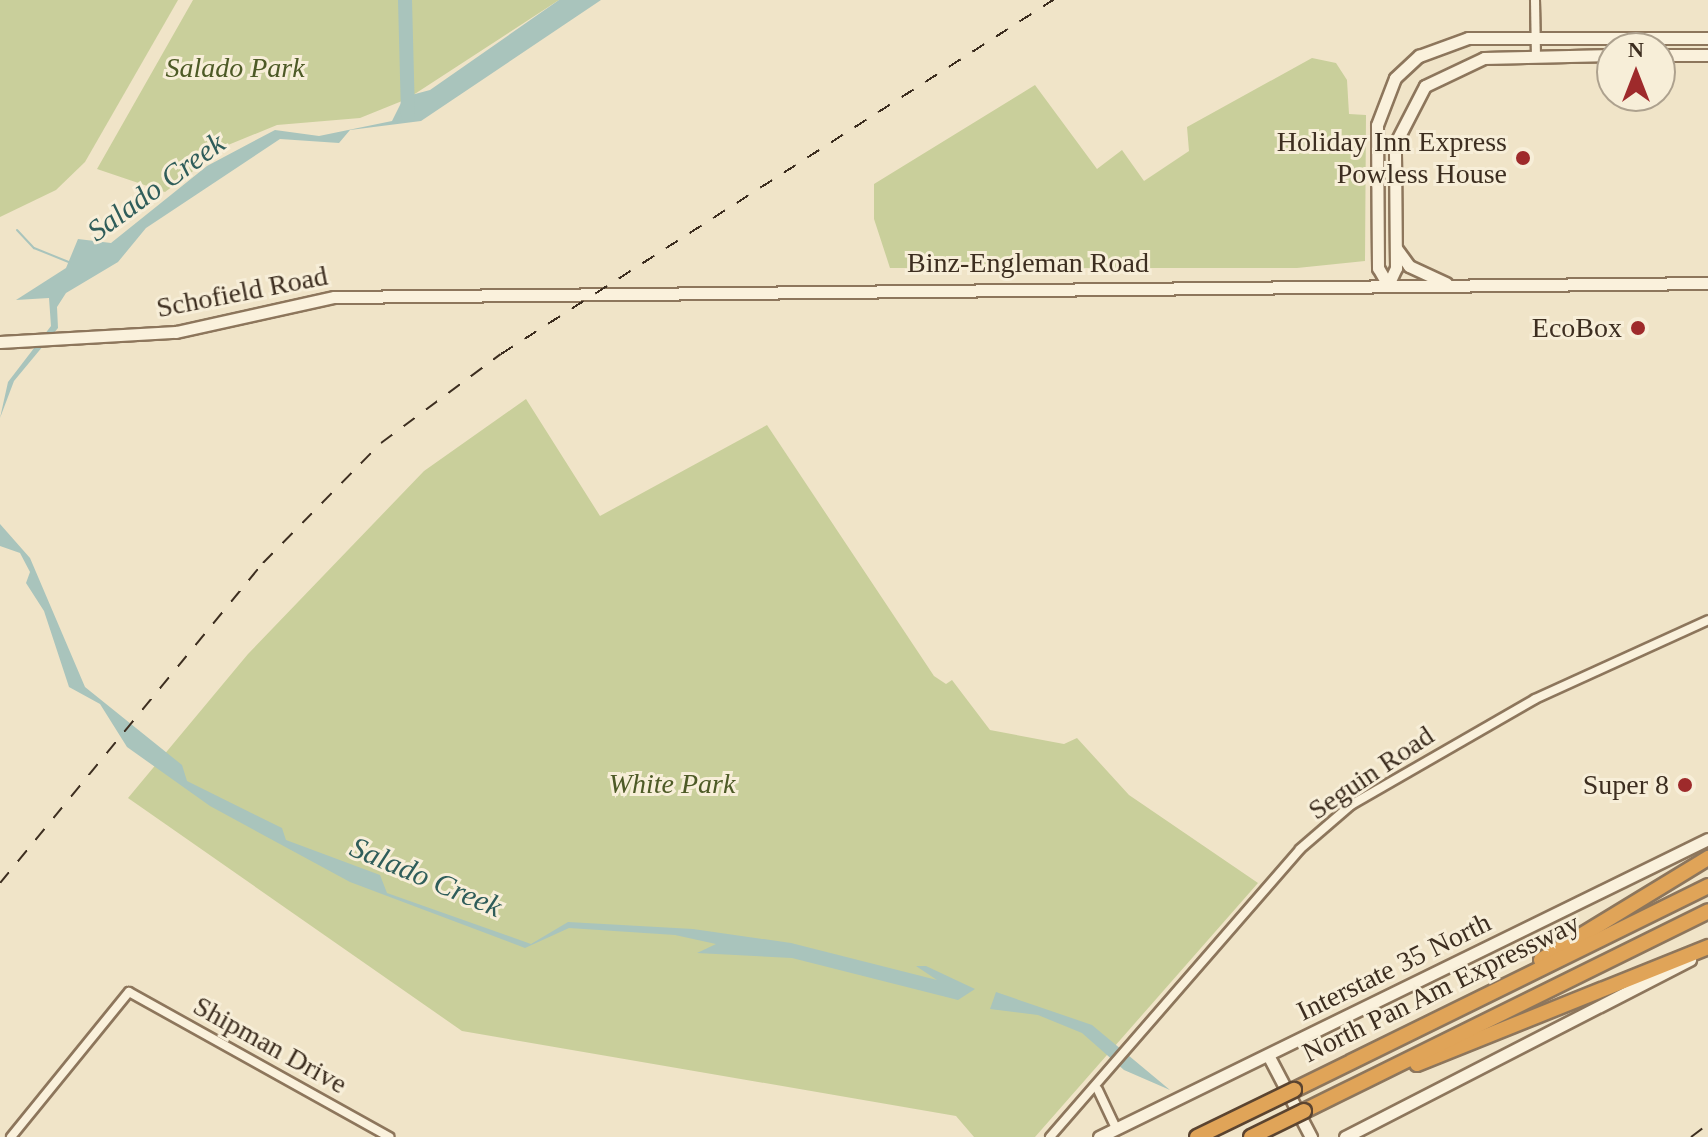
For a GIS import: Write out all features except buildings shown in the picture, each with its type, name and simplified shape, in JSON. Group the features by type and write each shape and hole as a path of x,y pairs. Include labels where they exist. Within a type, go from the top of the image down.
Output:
{"highway":[{"path":"1506,986 1708,858"},
{"name":"North Pan Am Expressway","path":"1197,1137 1708,886"},
{"name":"North Pan Am Expressway","path":"1251,1137 1708,911"},
{"path":"1346,1091 1708,949"}],"street":[{"path":"1535,0 1536,56"},
{"path":"1388,285 1378,268 1376,136 1395,78 1447,42 1536,38 1708,38"},
{"path":"1388,285 1395,246 1395,144 1411,103 1462,63 1536,56 1596,55"},
{"path":"1676,55 1708,55"},
{"path":"1395,246 1417,271 1450,285"},
{"name":"Binz-Engleman Road","path":"349,297 1708,283"},
{"name":"Schofield Road","path":"0,342 157,334 289,302 349,297"},
{"name":"Seguin Road","path":"1050,1137 1098,1090 1300,849 1351,805 1535,699 1708,620"},
{"name":"Interstate 35 North","path":"1099,1137 1118,1133 1268,1055 1708,839"},
{"path":"1345,1137 1708,949"},
{"name":"Shipman Drive","path":"11,1137 129,992 389,1137"},
{"path":"1268,1055 1311,1137"},
{"path":"1098,1090 1118,1133"}],"green space":[{"path":"0,0 178,0 85,162 56,190 0,217"},
{"name":"Salado Park","path":"193,0 559,0 407,99 360,118 277,125 228,145 165,192 97,169"},
{"path":"1312,58 1336,63 1347,80 1349,114 1366,115 1365,261 1297,268 890,268 874,219 874,184 1035,85 1097,169 1122,150 1144,181 1189,151 1187,127"},
{"name":"White Park","path":"526,399 600,516 767,425 934,676 946,684 952,680 990,730 1064,744 1077,738 1129,795 1258,883 1035,1137 974,1137 956,1116 462,1031 128,798 248,654 424,471"}],"water":[{"path":"559,0 601,0 421,121 350,130 339,143 280,139 146,228 118,262 66,293 57,307 58,328 14,381 0,418 8,382 51,326 49,298 16,300 66,268 78,239 111,243 207,166 275,130 319,136 392,121 404,97 430,90"},
{"path":"0,524 30,558 85,687 182,765 187,781 282,828 286,840 380,875 387,893 531,944 568,922 693,929 791,943 937,980 916,966 926,966 975,989 958,1000 792,958 697,953 716,944 675,935 569,928 525,948 350,882 210,806 127,747 100,704 69,687 44,611 26,583 30,572 20,553 0,546"},
{"path":"996,992 1092,1025 1170,1090 1124,1070 1082,1033 1038,1015 990,1009"}],"waterway":[{"path":"405,0 408,115"},
{"path":"17,230 34,248 69,262"}],"railway":[{"path":"0,883 263,563 381,443 501,354 1053,0"},
{"path":"1691,1137 1708,1124"}],"place":[{"name":"Holiday Inn Express Powless House","path":"1523,158"},
{"name":"EcoBox","path":"1638,328"},
{"name":"Super 8","path":"1685,785"}],"water label":[{"name":"Salado Creek","path":"156,187"},
{"name":"Salado Creek","path":"426,877"}]}
